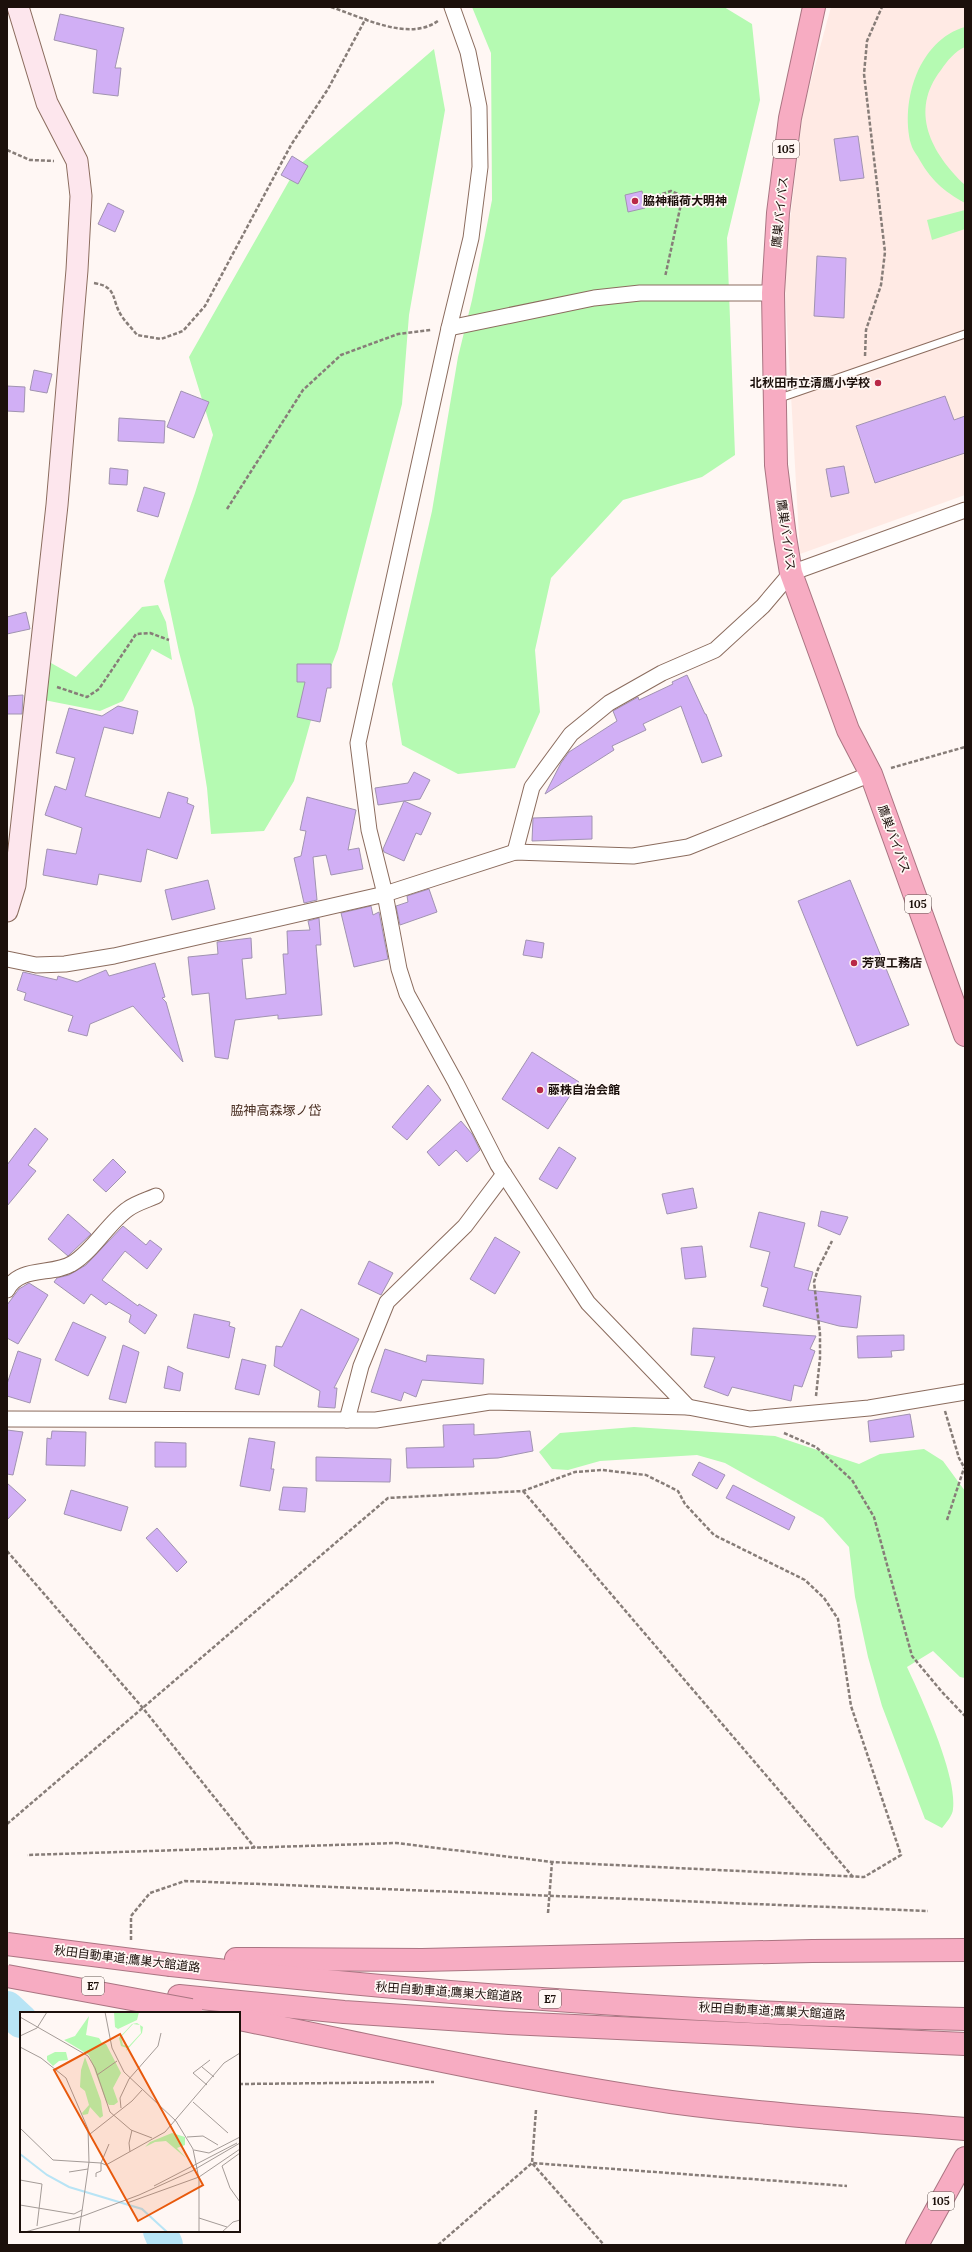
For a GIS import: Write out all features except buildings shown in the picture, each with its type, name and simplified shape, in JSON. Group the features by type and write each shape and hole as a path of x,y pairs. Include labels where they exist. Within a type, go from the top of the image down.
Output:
{"highway":[{"name":"鷹巣バイパス","path":"814,7 790,118 778,214 773,293 776,465 791,574 848,730 871,774 965,1034"},
{"name":"秋田自動車道;鷹巣大館道路","path":"7,1943 171,1961 340,1983 431,1991 763,2012 965,2019"},
{"path":"171,1961 422,1960 812,1951 965,1950"},
{"name":"秋田自動車道;鷹巣大館道路","path":"7,1976 193,2006 344,2012 509,2023 965,2044"},
{"path":"240,2019 551,2082 670,2102 776,2114 965,2129"},
{"name":"105","path":"917,2245 965,2158"}],"street":[{"path":"7,911 15,885 57,505 76,279 81,196 76,161 47,102 18,7"},
{"path":"453,8 468,52 479,107 480,167 472,238 450,328 358,743 369,830 385,894 398,969 407,994 456,1082 504,1174 588,1303 688,1407"},
{"path":"450,328 594,298 640,293 773,293"},
{"path":"515,852 532,787 571,734 609,703 662,673 715,650 763,606 791,574 965,510"},
{"path":"7,959 36,965 65,964 114,956 385,894 515,852 633,856 688,847 871,774"},
{"path":"347,1420 361,1366 387,1302 465,1226 504,1174"},
{"path":"7,1290 11,1283 27,1274 55,1270 74,1263 128,1209 156,1196"},
{"path":"7,1419 376,1420 490,1402 688,1407 750,1419 869,1408 965,1392"}],"lane":[{"path":"775,399 965,334"}],"path":[{"path":"332,7 398,30 430,27 453,8"},
{"path":"865,368 866,330 881,285 885,252 864,74 868,41 882,7"},
{"path":"76,279 104,285 113,293 120,314 137,335 161,339 183,331 205,306 291,145 328,89 366,18"},
{"path":"7,150 30,160 76,161"},
{"path":"651,198 671,191 678,194 680,204 662,293"},
{"path":"227,510 303,390 342,355 398,334 450,328"},
{"path":"37,681 87,697 99,689 136,634 150,633 169,640"},
{"path":"871,774 965,747"},
{"path":"816,1413 816,1384 820,1358 820,1334 814,1282 818,1269 832,1241"},
{"path":"941,1397 959,1458 964,1468 947,1520"},
{"path":"780,1432 816,1447 852,1480 874,1517 912,1656 942,1692 965,1716"},
{"path":"7,1824 388,1498 523,1491 575,1472 602,1470 646,1475 678,1491 685,1504 714,1535 805,1580 824,1598 838,1619 851,1706 902,1855 864,1877 552,1862 396,1843 27,1855"},
{"path":"523,1491 854,1877"},
{"path":"7,1551 142,1707 255,1848"},
{"path":"548,1913 552,1862"},
{"path":"132,1916 150,1893 185,1881 928,1911"},
{"path":"240,2084 441,2082"},
{"path":"438,2245 532,2163 536,2110"},
{"path":"532,2163 847,2186"},
{"path":"532,2163 604,2245"}],"shaded area":[{"name":"北秋田市立清鷹小学校","path":"831,7 965,7 965,495 800,554 784,271 803,110"}],"green space":[{"path":"472,7 724,7 752,24 760,100 727,238 735,455 702,477 623,500 551,578 535,650 540,712 515,768 458,774 402,745 392,684 432,511 458,357 472,300 492,200 491,53"},
{"path":"965,27 965,47 958,51 949,60 931,85 926,101 926,116 928,131 934,145 942,159 965,185 965,203 950,194 927,172 911,144 908,127 908,109 911,92 917,74 925,58 936,45 949,34"},
{"path":"434,49 445,110 409,315 402,404 338,649 313,713 294,781 264,831 211,834 207,788 194,708 179,652 164,581 195,493 213,435 189,357 297,167"},
{"path":"965,210 965,229 932,240 927,220"},
{"path":"158,605 166,622 172,660 152,649 123,701 100,711 44,700 51,663 76,677 142,607"},
{"path":"634,1427 775,1436 859,1464 880,1454 924,1449 943,1461 965,1491 965,1678 960,1677 933,1651 907,1667 937,1737 950,1777 953,1794 953,1811 942,1828 925,1819 882,1706 868,1657 855,1597 849,1547 823,1518 725,1463 697,1455 600,1461 568,1470 552,1469 539,1452 560,1433"}],"waterway":[{"path":"7,2008 20,2020"},
{"path":"160,2232 166,2245"}],"place":[{"name":"脇神稲荷大明神","path":"635,201"},
{"name":"北秋田市立清鷹小学校","path":"878,383"},
{"name":"芳賀工務店","path":"854,963"},
{"name":"藤株自治会館","path":"540,1090"}],"district":[{"name":"脇神高森塚ノ岱","path":"276,1110"}]}
